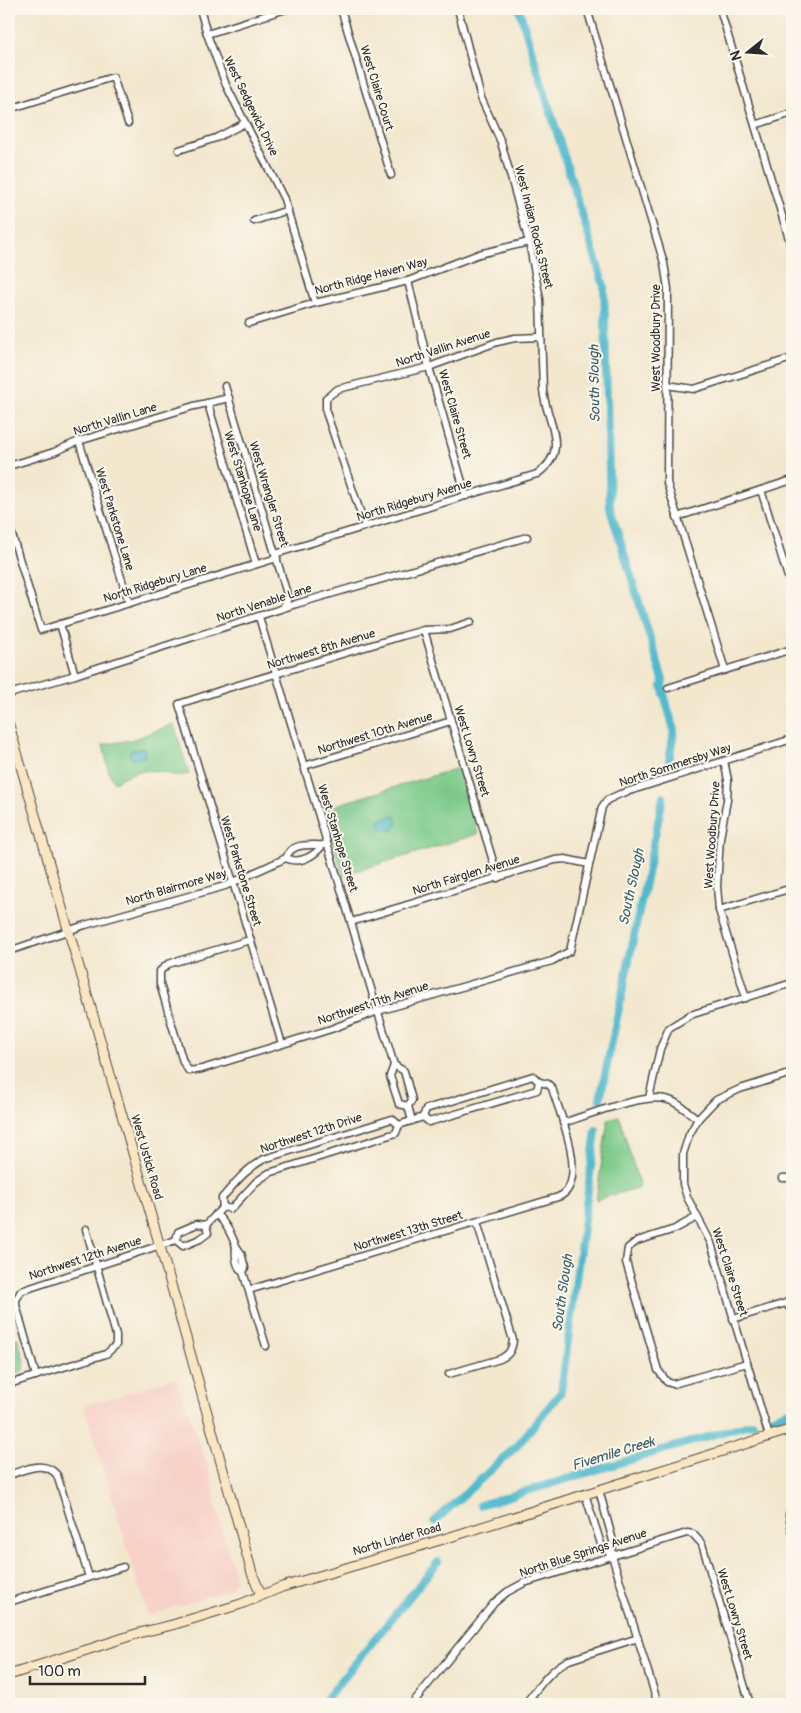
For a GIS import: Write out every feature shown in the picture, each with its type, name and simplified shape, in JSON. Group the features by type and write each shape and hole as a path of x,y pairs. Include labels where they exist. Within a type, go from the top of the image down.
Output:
{"main road":[{"name":"West Ustick Road","path":"9,725 160,1246 235,1515 261,1595"},
{"name":"North Linder Road","path":"9,1675 139,1633 214,1612 282,1587 599,1490 792,1428"}],"street":[{"name":"West Sedgewick Drive","path":"200,9 222,77 280,190 288,210 315,303"},
{"path":"207,34 286,9"},
{"name":"West Claire Court","path":"341,9 391,175"},
{"name":"West Indian Rocks Street","path":"458,9 481,98 501,142 529,242 540,299 543,390 544,400 556,439 554,457"},
{"name":"West Woodbury Drive","path":"587,9 664,262 668,289 667,483 725,670"},
{"path":"720,9 792,250"},
{"path":"9,108 113,77 128,123"},
{"path":"755,125 792,113"},
{"path":"179,150 216,138 245,123"},
{"path":"254,221 288,210"},
{"name":"North Ridge Haven Way","path":"249,323 315,303 408,280 479,254 529,242"},
{"name":"West Claire Street","path":"408,280 466,496"},
{"name":"North Vallin Avenue","path":"365,526 326,412 326,398 338,389 430,367 497,342 515,338 541,337"},
{"path":"667,385 694,389 792,358"},
{"name":"West Wrangler Street","path":"225,386 287,594 287,601 282,608"},
{"name":"North Vallin Lane","path":"9,466 54,452 79,441 194,406 229,398"},
{"name":"West Stanhope Lane","path":"208,404 256,564"},
{"name":"West Parkstone Lane","path":"79,441 129,603"},
{"name":"North Ridgebury Avenue","path":"276,556 365,526 537,474 548,467 554,457"},
{"path":"677,517 792,480"},
{"path":"761,490 792,590"},
{"name":"North Ridgebury Lane","path":"9,525 41,630 256,564 276,556"},
{"name":"North Venable Lane","path":"9,694 75,675 282,608 527,537"},
{"name":"West Stanhope Street","path":"259,617 304,766 325,845 351,922 394,1065 390,1076 399,1104 408,1106"},
{"name":"Northwest 8th Avenue","path":"179,704 424,630 450,629 471,622"},
{"path":"60,624 75,675"},
{"name":"West Lowry Street","path":"424,630 498,878"},
{"path":"668,688 792,649"},
{"name":"West Parkstone Street","path":"179,704 282,1044"},
{"name":"Northwest 10th Avenue","path":"304,766 451,721"},
{"name":"North Sommersby Way","path":"565,956 570,951 602,807 607,800 620,794 792,739"},
{"name":"West Woodbury Drive","path":"724,761 728,780 727,800 717,886 720,910 746,998"},
{"name":"North Blairmore Way","path":"286,858 288,852 299,845 325,845"},
{"name":"North Blairmore Way","path":"15,949 85,925 233,883 286,858 290,860 304,859 316,853 325,845"},
{"name":"North Fairglen Avenue","path":"351,922 555,860 565,859 589,864"},
{"path":"720,910 792,888"},
{"name":"Northwest 11th Avenue","path":"250,940 168,964 160,971 160,984 183,1062 189,1070 202,1069 330,1029 378,1011 565,956"},
{"path":"649,1098 660,1049 669,1028 690,1015 792,983"},
{"name":"West Stanhope Street","path":"394,1065 404,1071 412,1100 408,1106 412,1121"},
{"path":"539,1082 548,1084 552,1088 563,1123 649,1098 666,1099 681,1106 698,1119 716,1100 740,1089 792,1072"},
{"name":"Northwest 12th Drive","path":"399,1125 422,1117 426,1109 533,1076 539,1082 537,1090 429,1122 422,1117"},
{"name":"Northwest 12th Drive","path":"223,1207 222,1198 237,1180 251,1166 264,1159 392,1119 399,1125"},
{"name":"West Claire Street","path":"698,1119 689,1135 683,1154 683,1184 697,1217 711,1243 768,1436"},
{"name":"Northwest 13th Street","path":"249,1290 558,1197 565,1193 570,1186 572,1167 571,1149 563,1123"},
{"name":"Northwest 12th Drive","path":"223,1207 232,1208 256,1182 269,1173 396,1133 399,1125"},
{"path":"782,1178 792,1178"},
{"name":"Northwest 12th Drive","path":"206,1225 223,1207"},
{"path":"216,1214 222,1219 231,1233 241,1253 245,1268 243,1272 266,1346"},
{"path":"697,1217 675,1229 637,1241 628,1248 626,1262 658,1370 667,1382 679,1383 747,1363"},
{"path":"449,1374 500,1359 510,1352 512,1340 477,1222"},
{"name":"Northwest 12th Drive","path":"176,1240 178,1232 197,1224 206,1225"},
{"name":"Northwest 12th Drive","path":"176,1240 183,1246 200,1239 208,1233 206,1225"},
{"path":"9,1384 106,1354 116,1345 116,1335 86,1229"},
{"name":"Northwest 12th Drive","path":"160,1246 176,1240"},
{"name":"Northwest 12th Avenue","path":"36,1376 16,1305 18,1295 25,1289 160,1246"},
{"path":"733,1319 789,1301 792,1311"},
{"path":"9,1475 37,1466 47,1466 57,1475 89,1578"},
{"path":"599,1490 613,1540 612,1556 658,1704"},
{"path":"585,1494 601,1544 612,1556"},
{"path":"792,1506 789,1515 792,1532"},
{"name":"North Blue Springs Avenue","path":"412,1704 494,1603 507,1592 524,1583 682,1533 693,1534"},
{"name":"West Lowry Street","path":"693,1534 702,1544 750,1704"},
{"path":"9,1602 123,1568"},
{"path":"525,1704 561,1664 638,1638"}],"shaded area":[{"path":"176,1378 211,1475 216,1507 236,1579 231,1589 148,1616 84,1406"}],"green space":[{"path":"174,724 189,774 172,775 155,771 143,771 125,776 114,782 109,773 103,745 134,739"},
{"path":"458,768 478,834 343,875 323,809"},
{"path":"619,1116 640,1187 596,1200 608,1119"},
{"path":"18,1338 25,1365 24,1369 20,1372 9,1376 9,1341"}],"water":[{"path":"144,748 145,757 133,759 130,757 129,751"},
{"path":"395,815 398,825 393,827 394,830 390,831 389,828 382,830 379,820"}],"waterway":[{"name":"South Slough","path":"519,9 604,286 610,508 663,680 662,687 674,730 669,761"},
{"name":"South Slough","path":"600,1099 663,797"},
{"name":"South Slough","path":"434,1522 517,1446 561,1392 596,1130"},
{"name":"Fivemile Creek","path":"773,1417 792,1410"},
{"name":"Fivemile Creek","path":"480,1505 753,1423"},
{"name":"Fivemile Creek","path":"322,1704 438,1562"}]}
